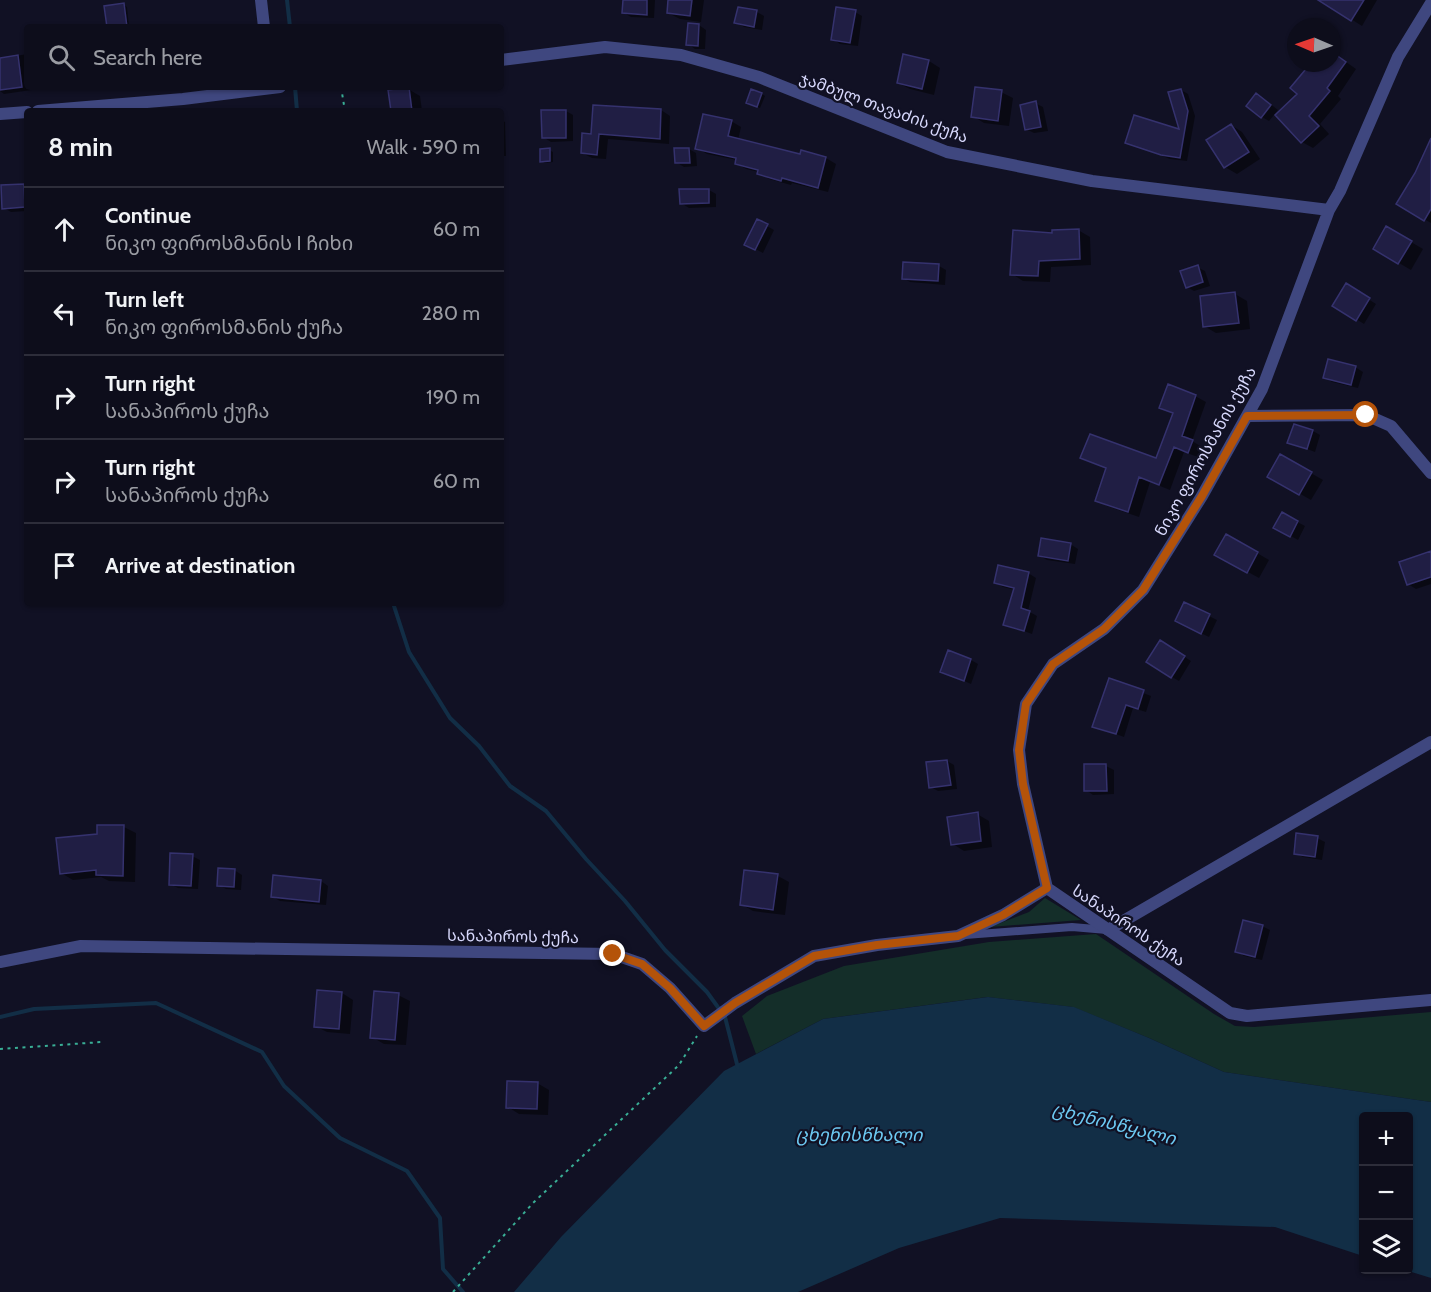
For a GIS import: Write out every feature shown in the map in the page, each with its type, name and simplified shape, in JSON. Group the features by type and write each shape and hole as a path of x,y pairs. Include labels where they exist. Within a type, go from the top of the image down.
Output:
{"street":[{"path":"261,0 264,24"},
{"name":"ნიკო ფიროსმანის ქუჩა","path":"1047,888 1023,784 1019,750 1026,704 1053,664 1104,629 1143,590 1202,496 1262,389 1329,210 1340,191 1398,57 1431,3"},
{"name":"ჯამბულ თავაძის ქუჩა","path":"504,60 605,47 681,55 759,77 948,152 1092,181 1329,210"},
{"path":"70,108 251,90"},
{"path":"0,114 24,112"},
{"path":"1247,416 1366,415 1391,426 1431,473"},
{"path":"1108,930 1431,742"},
{"name":"სანაპიროს ქუჩა","path":"0,962 81,946 613,954 642,964 670,988 704,1026 735,1003 814,956 877,945 958,936 1003,915 1047,888 1230,1013 1247,1016 1431,999"}],"lane":[{"path":"958,936 1072,927 1108,930"}],"path":[{"path":"342,90 344,108"},
{"path":"453,1292 533,1203 679,1065 704,1026"},
{"path":"0,1049 102,1042"}],"green space":[{"path":"1045,898 1081,920 990,927 1029,912"},
{"path":"1096,934 1235,1026 1254,1027 1431,1012 1431,1102 1224,1072 1073,1007 987,997 823,1019 756,1054 742,1016 767,996 844,966 989,942"}],"water":[{"name":"ცხენისწხალი","path":"988,997 1074,1007 1224,1072 1431,1102 1431,1278 1413,1272 1413,1112 1359,1112 1359,1255 1275,1227 1000,1218 899,1248 798,1292 514,1292 561,1237 724,1071 823,1019"}],"building":[{"path":"623,0 647,0 647,15 622,13"},
{"path":"668,0 692,0 690,16 667,13"},
{"path":"1318,0 1364,0 1351,21"},
{"path":"124,3 127,24 107,24 104,6"},
{"path":"738,7 757,10 754,27 734,23"},
{"path":"836,7 856,10 850,43 831,40"},
{"path":"688,23 699,24 698,46 686,45"},
{"path":"903,54 929,60 922,89 897,83"},
{"path":"18,55 22,87 0,90 0,58"},
{"path":"1341,58 1346,62 1341,69"},
{"path":"1303,72 1339,72 1327,88 1330,91 1309,116 1319,126 1301,143 1275,115 1297,94 1290,88"},
{"path":"975,87 1002,90 998,121 971,117"},
{"path":"751,89 762,93 757,107 746,103"},
{"path":"1181,89 1188,111 1180,158 1161,155 1125,143 1134,115 1179,129 1168,92"},
{"path":"388,90 409,90 412,108 391,108"},
{"path":"1256,93 1271,105 1261,118 1246,106"},
{"path":"1036,101 1041,127 1025,130 1020,105"},
{"path":"593,105 661,109 660,139 599,134 597,155 581,153 582,133 591,134"},
{"path":"541,110 566,110 566,138 542,138"},
{"path":"703,114 732,120 728,136 800,154 801,150 826,157 818,188 757,174 758,170 735,164 736,158 695,149"},
{"path":"1231,124 1249,152 1224,168 1206,140"},
{"path":"1431,138 1431,209 1424,221 1396,204 1415,173"},
{"path":"550,148 550,161 540,162 540,149"},
{"path":"674,148 689,148 690,163 675,163"},
{"path":"24,184 24,207 2,209 1,185"},
{"path":"679,189 709,189 709,203 680,204"},
{"path":"757,219 768,224 755,250 744,245"},
{"path":"1386,226 1412,241 1398,264 1373,249"},
{"path":"1079,229 1080,259 1039,261 1038,276 1010,275 1013,230 1052,233 1052,230"},
{"path":"903,262 939,264 938,281 902,279"},
{"path":"1198,265 1203,282 1186,288 1180,271"},
{"path":"1346,283 1370,298 1356,321 1332,306"},
{"path":"1235,292 1239,323 1203,327 1200,296"},
{"path":"1328,359 1356,366 1351,385 1323,378"},
{"path":"1168,384 1196,395 1182,436 1193,440 1188,453 1174,447 1159,485 1139,477 1128,512 1095,501 1106,468 1080,458 1090,434 1156,458 1173,413 1159,408"},
{"path":"1294,424 1313,430 1307,449 1287,443"},
{"path":"1280,454 1312,472 1299,495 1267,477"},
{"path":"1282,512 1298,521 1290,537 1273,528"},
{"path":"1226,534 1258,552 1247,573 1214,555"},
{"path":"1041,538 1071,543 1068,561 1038,556"},
{"path":"1431,551 1431,577 1407,585 1399,562"},
{"path":"998,565 1029,572 1021,608 1030,611 1024,631 1003,625 1014,588 994,583"},
{"path":"1184,602 1210,614 1201,634 1175,621"},
{"path":"1160,640 1185,656 1171,678 1146,662"},
{"path":"948,650 971,659 964,681 940,672"},
{"path":"1109,678 1144,690 1138,709 1126,705 1116,734 1092,727"},
{"path":"947,760 951,785 929,788 926,762"},
{"path":"1084,764 1106,764 1107,791 1084,791"},
{"path":"978,812 981,841 951,845 947,817"},
{"path":"97,825 124,825 123,876 96,875 96,870 60,874 56,838 97,834"},
{"path":"1296,833 1318,836 1315,857 1294,854"},
{"path":"170,853 193,854 191,886 169,885"},
{"path":"218,868 235,869 234,887 217,886"},
{"path":"744,870 778,874 773,910 740,905"},
{"path":"273,875 321,880 319,902 271,897"},
{"path":"1243,920 1263,925 1255,957 1235,952"},
{"path":"317,990 342,992 339,1029 314,1027"},
{"path":"374,991 399,993 395,1040 370,1038"},
{"path":"507,1081 538,1082 537,1109 506,1108"}],"waterway":[{"path":"287,0 290,24"},
{"path":"295,90 297,108"},
{"path":"394,606 409,652 450,718 479,746 510,786 546,811 665,950 707,992 725,1017 738,1068"},
{"path":"0,1017 34,1009 156,1003 262,1052 284,1086 340,1138 407,1171 440,1218 443,1269 463,1292"}],"route":[{"path":"613,954 642,964 670,988 704,1026 764,984 814,956 877,945 958,936 1003,915 1047,888 1023,784 1019,750 1026,704 1053,664 1104,629 1143,590 1202,496 1247,416 1366,415"}],"water label":[{"name":"ცხენისწყალი","path":"1114,1124"}]}
